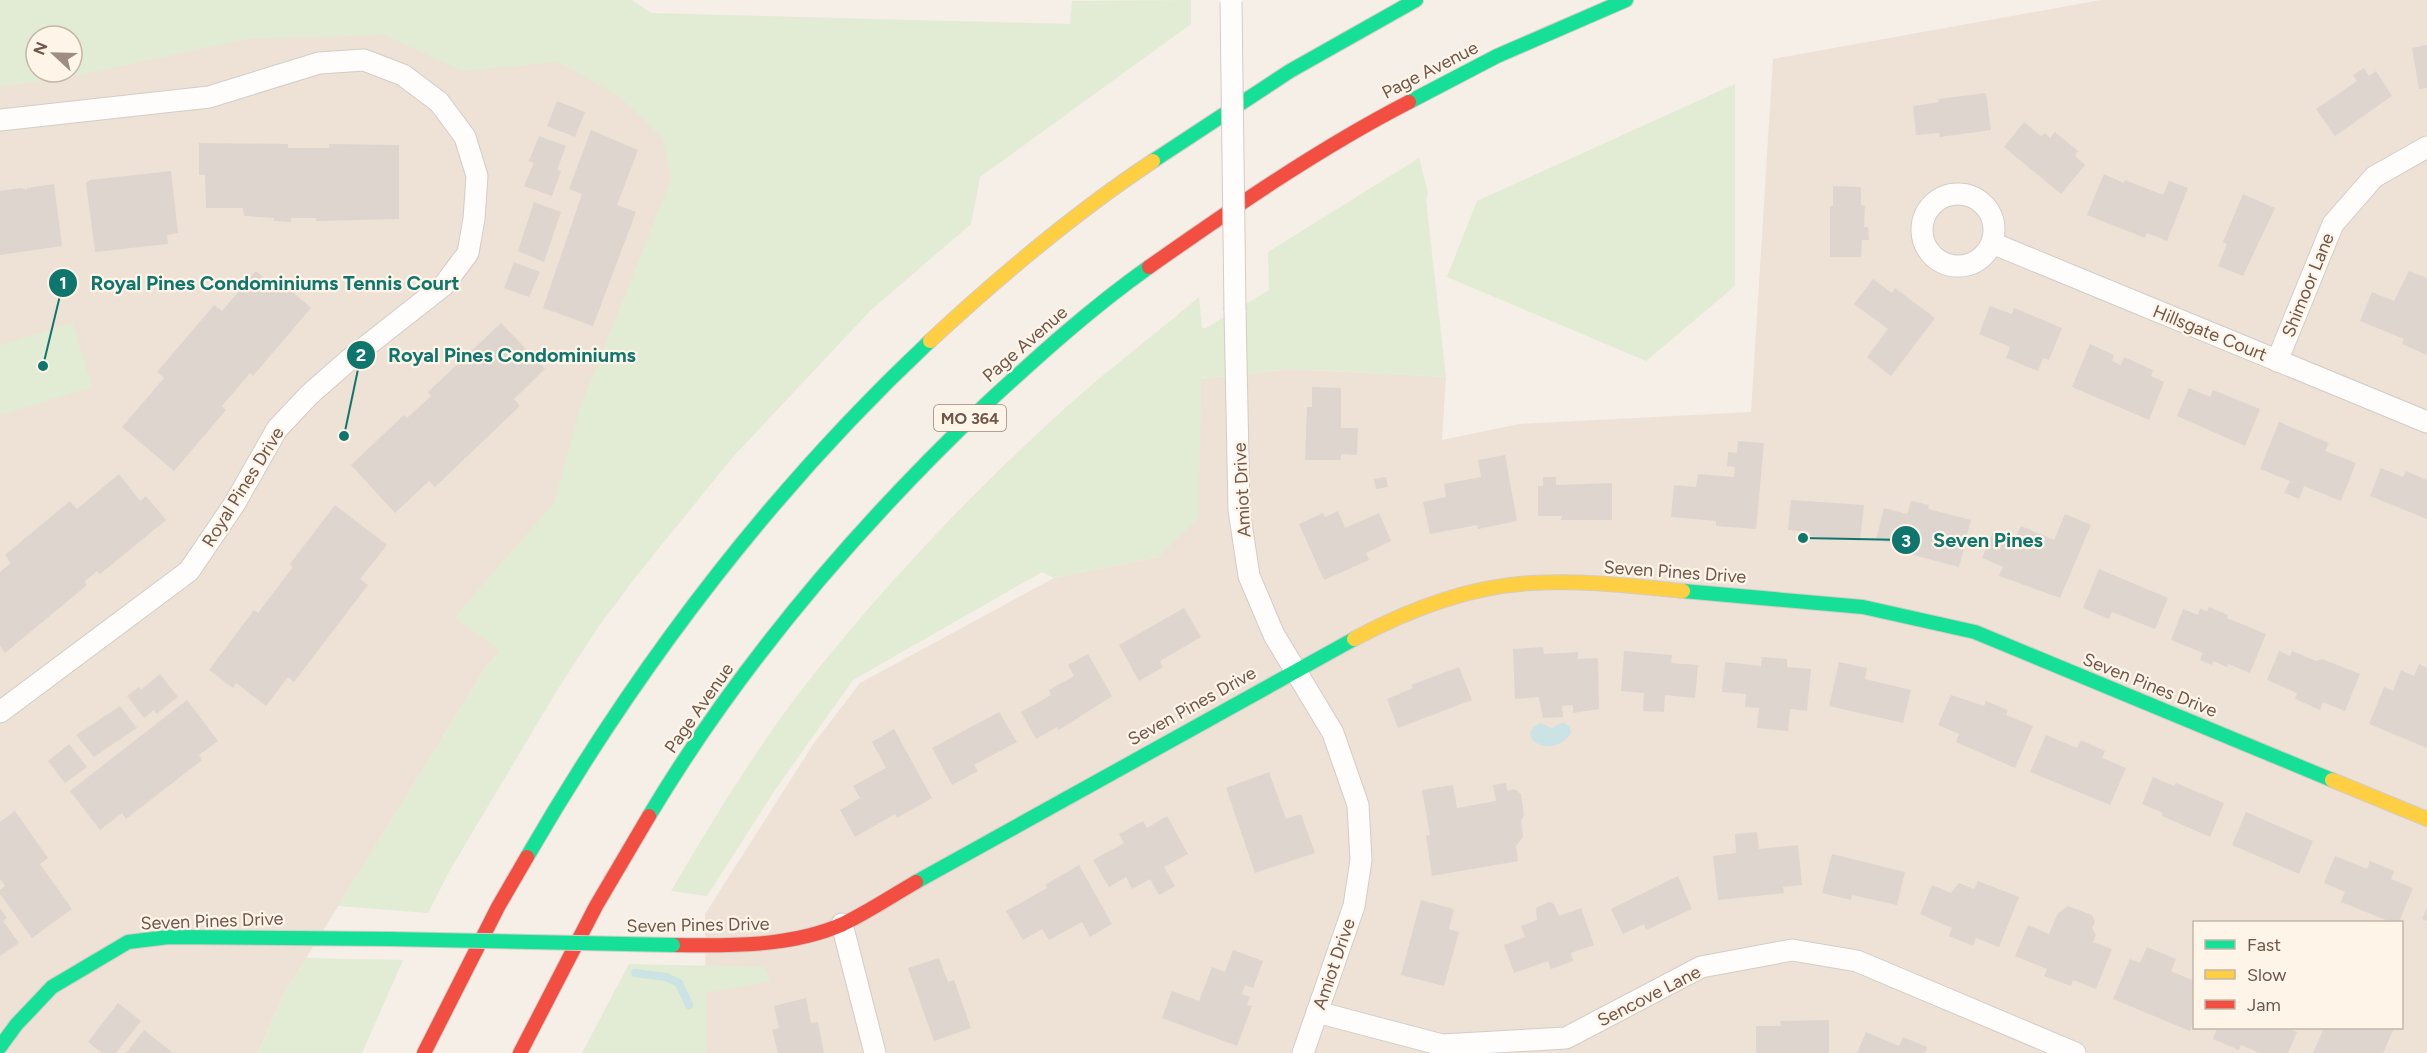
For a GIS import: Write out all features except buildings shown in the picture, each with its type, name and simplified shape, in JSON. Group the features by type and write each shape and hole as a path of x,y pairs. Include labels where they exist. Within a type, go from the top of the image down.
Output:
{"main road":[{"path":"424,1053 515,874 613,712 667,635 754,524 814,455 949,320 1092,201 1174,142 1326,48 1416,0"},
{"name":"Page Avenue","path":"520,1053 597,902 692,748 743,675 857,535 980,408 1050,345 1116,291 1186,238 1275,177 1437,85 1504,52 1626,0"},
{"name":"Seven Pines Drive","path":"0,1047 16,1025 52,987 128,942 169,937 223,936 721,946 785,940 842,924 1296,669 1378,626 1460,595 1531,583 1606,584 1863,607 1975,632 2427,819"}],"street":[{"name":"Amiot Drive","path":"1231,1 1239,510 1249,576 1274,634 1333,733 1358,805 1361,860 1354,906 1303,1053"},
{"name":"Royal Pines Drive","path":"0,120 209,97 319,63 364,60 403,75 439,102 465,137 477,176 474,219 468,253 444,285 350,359 309,395 277,429 235,503 189,571 0,712"},
{"name":"Shimoor Lane","path":"2277,361 2333,224 2374,177 2427,147"},
{"name":"Hillsgate Court","path":"1992,243 2427,422"},
{"path":"842,924 875,1053"},
{"name":"Sencove Lane","path":"1317,1012 1442,1045 1569,1046 1701,967 1792,950 1857,961 2075,1053"}],"shaded area":[{"path":"0,0 651,13 891,206 486,667 282,997 258,1053 0,1053"},
{"path":"2101,0 2427,0 2427,1053 706,1053 705,914 814,743 860,683 1054,578 1158,557 1199,472 1201,379 1289,369 1446,377 1442,440 1519,424 1751,412 1773,59"}],"green space":[{"path":"0,0 632,0 651,13 1070,24 1072,1 1191,0 1191,24 980,177 971,224 871,310 732,458 599,626 556,692 450,870 428,913 338,906 486,667 500,651 454,617 554,503 579,411 671,179 663,139 619,96 558,62 462,71 385,35 247,39 84,74 84,24 24,24 24,83 0,86"},
{"path":"1735,84 1735,286 1646,361 1447,277 1477,201"},
{"path":"1419,158 1428,193 1426,200 1446,377 1289,369 1201,379 1199,518 1158,557 1054,578 1042,572 853,680 775,790 707,896 671,891 742,775 780,718 822,664 908,565 999,470 1079,396 1199,297 1202,328 1206,328 1269,290 1268,252"},
{"path":"73,323 92,387 0,415 0,345"},
{"path":"306,958 403,960 362,1053 258,1053 282,997"},
{"path":"629,964 765,967 770,981 706,993 706,1053 582,1053"}],"water":[{"path":"1563,722 1570,727 1571,733 1563,742 1553,746 1542,746 1532,740 1530,733 1533,727 1540,723 1552,728"}],"waterway":[{"path":"635,973 666,977 679,983 689,1005"}],"traffic: fast":[{"path":"1153,161 1290,71 1416,0"},
{"path":"1409,102 1497,56 1626,0"},
{"path":"649,816 684,760 762,651 803,599 891,499 1024,369 1085,316 1149,267"},
{"path":"527,857 614,717 709,584 814,459 930,341"},
{"path":"1683,591 1863,607 1975,632 2332,780"},
{"path":"916,882 1354,639"},
{"path":"0,1047 16,1025 52,987 128,942 169,937 390,939"},
{"path":"390,939 673,945"}],"traffic: slow":[{"path":"930,341 1038,246 1094,202 1153,161"},
{"path":"1354,639 1396,618 1440,601 1509,585 1551,582 1589,583 1683,591"},
{"path":"2332,780 2427,819"}],"traffic: jam":[{"path":"1149,267 1309,159 1409,102"},
{"path":"520,1053 596,906 649,816"},
{"path":"424,1053 498,907 527,857"},
{"path":"673,945 760,944 823,932 871,909 916,882"}],"place":[{"name":"Royal Pines Condominiums Tennis Court","path":"43,366"},
{"name":"Royal Pines Condominiums","path":"344,436"},
{"name":"Seven Pines","path":"1803,538"}]}
